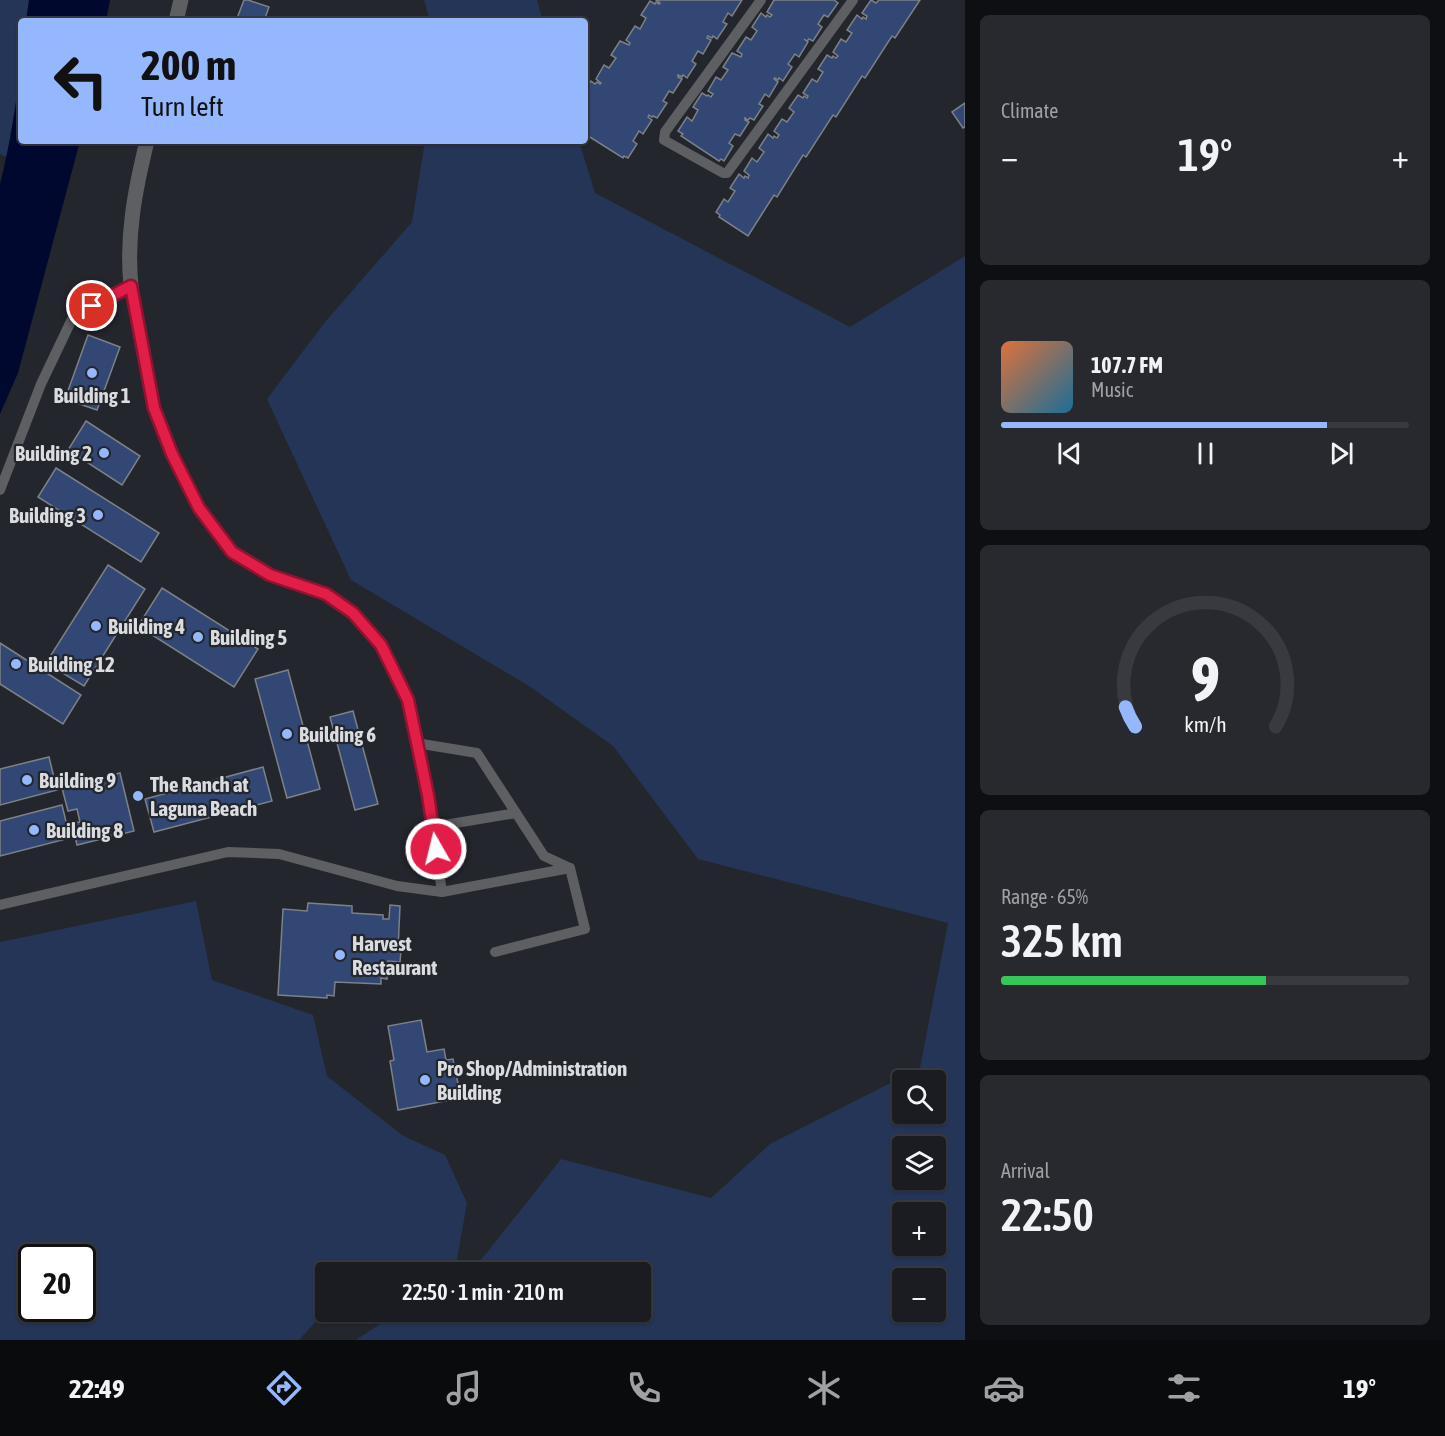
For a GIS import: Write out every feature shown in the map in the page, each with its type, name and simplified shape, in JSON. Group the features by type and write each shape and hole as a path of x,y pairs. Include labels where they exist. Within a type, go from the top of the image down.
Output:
{"street":[{"path":"177,18 181,0"},
{"path":"131,286 129,237 136,185 146,144"}],"lane":[{"path":"761,0 665,132 664,140 723,173 727,173 853,0"},
{"path":"0,490 41,384 73,317 131,286 154,408 172,454 199,508 232,552 270,575 326,594 353,613 381,645 408,700 428,795 442,892"},
{"path":"416,743 477,753 544,856 570,868"},
{"path":"432,827 516,813"},
{"path":"0,905 228,852 279,854 397,886 442,892 570,868"},
{"path":"495,952 585,930 570,868"}],"shaded area":[{"path":"0,0 29,0 26,18 18,18 18,88 7,157 0,154"},
{"path":"29,0 110,0 107,18 26,18"},
{"path":"424,0 537,0 542,18 429,18"},
{"path":"18,84 18,144 79,144 18,373 0,414 0,184"},
{"path":"425,144 580,144 595,193 850,327 965,256 965,1340 356,1340 383,1322 651,1322 651,1262 478,1262 561,1159 711,1198 770,1144 892,1082 892,1124 946,1124 946,1070 916,1070 920,1068 948,923 698,859 613,746 529,686 351,580 267,399 325,322 412,222"},
{"path":"196,901 212,980 313,1015 327,1076 402,1135 445,1155 467,1203 457,1262 315,1262 315,1322 299,1340 0,1340 0,942"}],"building":[{"path":"244,0 269,7 265,18 237,18"},
{"path":"656,0 742,0 732,16 728,13 723,22 727,24 717,39 708,36 707,38 711,40 703,54 698,51 692,61 696,64 687,78 678,75 682,79 673,93 669,91 663,101 667,103 657,118 649,115 648,117 652,120 643,134 639,131 633,141 637,144 628,158 624,156 623,158 588,136 588,86 591,81 595,84 601,83 596,79 604,65 609,68 616,58 611,55 620,41 629,45 630,43 626,40 635,26 640,29 646,18 641,15 650,1 655,4 660,3"},
{"path":"774,0 834,0 838,3 828,17 824,15 818,24 822,27 813,41 804,39 808,42 799,57 795,54 788,64 792,67 783,81 779,78 774,79 778,82 769,97 765,94 759,104 763,106 754,120 745,118 749,122 740,136 735,134 729,143 733,146 724,161 721,159 719,161 681,136 683,134 678,131 687,117 692,121 698,110 693,107 702,93 711,97 713,94 708,91 716,77 721,80 728,70 723,67 732,53 741,57 742,54 737,51 746,37 751,40 757,31 752,27 761,13 766,17 772,15 767,12"},
{"path":"871,0 876,3 879,0 920,0 895,38 892,36 865,78 862,76 836,117 833,115 806,157 803,155 777,197 774,195 748,236 719,217 720,215 716,212 724,199 728,202 735,191 730,188 739,174 748,178 749,175 744,171 752,158 757,162 764,152 759,148 768,134 777,138 779,135 774,131 782,119 787,122 794,112 789,108 798,95 807,98 808,96 803,93 812,79 817,82 823,72 818,69 827,55 832,58 838,56 833,52 841,39 846,42 852,33 847,30 857,15 866,19 867,16 862,13"},
{"path":"965,103 965,127 963,128 952,112"},
{"name":"Building 1","path":"88,335 120,347 97,410 65,399"},
{"name":"Building 2","path":"86,421 140,456 122,485 68,450"},
{"name":"Building 3","path":"56,468 159,533 141,562 38,497"},
{"name":"Building 4","path":"108,565 145,589 84,686 46,663"},
{"name":"Building 5","path":"162,588 258,649 234,687 138,626"},
{"name":"Building 12","path":"0,643 81,695 63,724 0,684"},
{"name":"Building 6","path":"288,670 320,789 287,798 255,679"},
{"path":"353,711 378,804 355,810 330,717"},
{"name":"Building 9","path":"49,757 57,790 0,805 0,769"},
{"path":"263,767 272,801 154,832 145,799"},
{"path":"120,773 134,831 77,845 72,823 80,822 77,809 68,811 62,788"},
{"name":"Building 8","path":"62,805 70,838 0,856 0,821"},
{"name":"Harvest Restaurant","path":"308,903 352,906 352,913 383,915 383,919 389,919 390,905 400,906 398,950 401,950 400,962 388,961 387,979 381,978 381,984 335,982 334,996 327,995 327,998 278,995 283,909 307,911"},
{"name":"Pro Shop/Administration Building","path":"421,1020 427,1052 444,1049 446,1060 453,1059 461,1098 398,1110 390,1061 394,1060 388,1026"}],"place":[{"name":"Building 1","path":"92,373"},
{"name":"Building 2","path":"104,453"},
{"name":"Building 3","path":"98,515"},
{"name":"Building 4","path":"96,626"},
{"name":"Building 5","path":"198,637"},
{"name":"Building 12","path":"16,664"},
{"name":"Building 6","path":"287,734"},
{"name":"Building 9","path":"27,780"},
{"name":"The Ranch at Laguna Beach","path":"138,796"},
{"name":"Building 8","path":"34,830"},
{"name":"Harvest Restaurant","path":"340,955"},
{"name":"Pro Shop/Administration Building","path":"425,1080"}],"route":[{"path":"92,306 131,286 154,408 172,454 199,508 232,552 270,575 326,594 353,613 381,645 408,700 428,795 436,849"}]}
